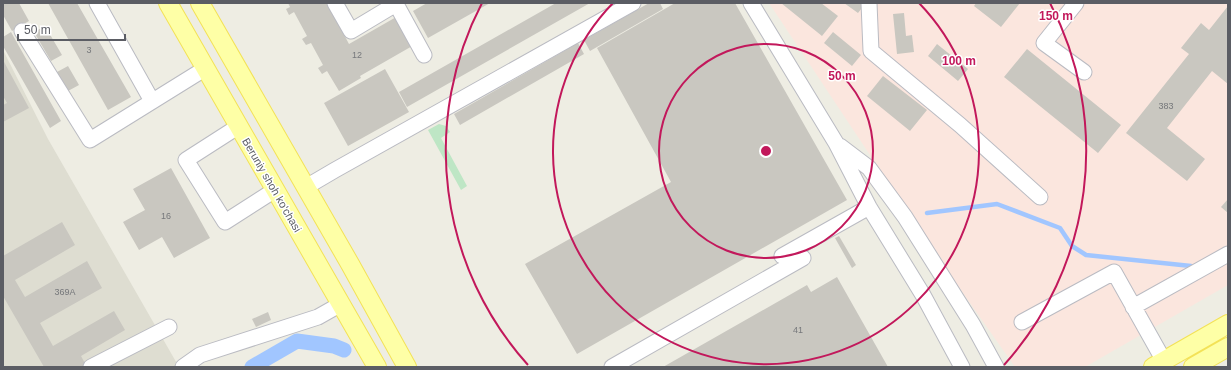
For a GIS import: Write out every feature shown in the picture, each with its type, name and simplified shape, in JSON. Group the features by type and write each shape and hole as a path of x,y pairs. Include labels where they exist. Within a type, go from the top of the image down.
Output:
{"main road":[{"name":"Beruniy shoh ko'chasi","path":"168,3 377,367"},
{"path":"200,3 404,361"},
{"path":"1158,364 1228,324"},
{"path":"1193,367 1228,347"}],"lane":[{"path":"97,3 152,101"},
{"path":"335,3 351,31 397,3 424,55"},
{"path":"306,188 356,158 633,3"},
{"path":"751,3 836,143 869,207 923,295 962,367"},
{"path":"869,3 871,51 960,125 1040,197"},
{"path":"1076,3 1044,43 1084,72"},
{"path":"22,31 90,140 206,68"},
{"path":"239,126 186,160 225,222 275,190"},
{"path":"836,143 869,168 905,217 973,325 996,367"},
{"path":"782,256 869,207"},
{"path":"1133,307 1228,254"},
{"path":"612,367 803,258"},
{"path":"1022,322 1114,272 1133,307 1158,364"},
{"path":"183,367 200,355 318,317 341,304"},
{"path":"91,367 169,327"},
{"path":"404,361 418,367"}],"shaded area":[{"path":"769,3 1228,3 1228,285 1085,367 1015,367 939,259"},
{"path":"3,50 48,139 179,367 3,367"}],"green space":[{"path":"439,124 446,126 450,132 441,138 467,186 461,190 428,130"}],"building":[{"path":"3,3 19,3 29,21 12,31 3,15"},
{"path":"48,3 77,3 131,97 108,110"},
{"path":"288,3 327,3 349,44 398,16 414,45 360,76 361,78 339,91 327,71 322,74 318,68 323,65 311,43 306,45 302,39 307,36 294,12 289,15 286,9 290,7"},
{"path":"427,3 490,3 428,38 413,11"},
{"path":"556,3 590,3 407,107 399,92"},
{"path":"649,3 660,3 663,9 590,51 584,40"},
{"path":"675,3 735,3 847,200 577,354 525,264 671,182 597,48"},
{"path":"781,3 821,3 838,16 822,36"},
{"path":"844,3 864,3 865,4 858,13"},
{"path":"976,3 1020,3 1001,27 974,6"},
{"path":"1228,6 1228,84 1212,71 1167,128 1205,159 1187,181 1126,133 1189,54 1181,48 1201,23 1209,30"},
{"path":"904,13 906,36 912,35 914,52 897,54 893,14"},
{"path":"45,26 62,55 51,61 34,32"},
{"path":"11,32 61,121 50,128 3,46 3,37"},
{"path":"833,32 861,55 852,66 824,43"},
{"path":"578,43 584,54 460,125 454,114"},
{"path":"937,44 968,69 958,81 928,56"},
{"path":"1027,49 1121,125 1098,153 1004,77"},
{"path":"3,60 29,108 3,122 3,105 7,103 3,96"},
{"path":"68,66 79,85 68,91 57,72"},
{"path":"385,69 409,112 348,146 324,103"},
{"path":"883,76 927,110 910,131 867,96"},
{"path":"171,168 210,238 174,258 162,237 139,250 123,222 145,210 133,189"},
{"path":"1228,199 1228,213 1221,207"},
{"path":"62,222 75,245 15,280 25,297 87,261 102,288 40,323 53,346 114,311 125,330 81,356 87,367 44,367 3,296 3,256"},
{"path":"839,236 856,265 852,268 835,238"},
{"path":"837,277 888,367 663,367 807,285 811,292"},
{"path":"268,312 271,320 256,327 252,319"}],"waterway":[{"path":"927,213 997,204 1060,228 1072,246 1086,255 1191,266"},
{"path":"252,367 297,341 334,346 344,350"}]}
